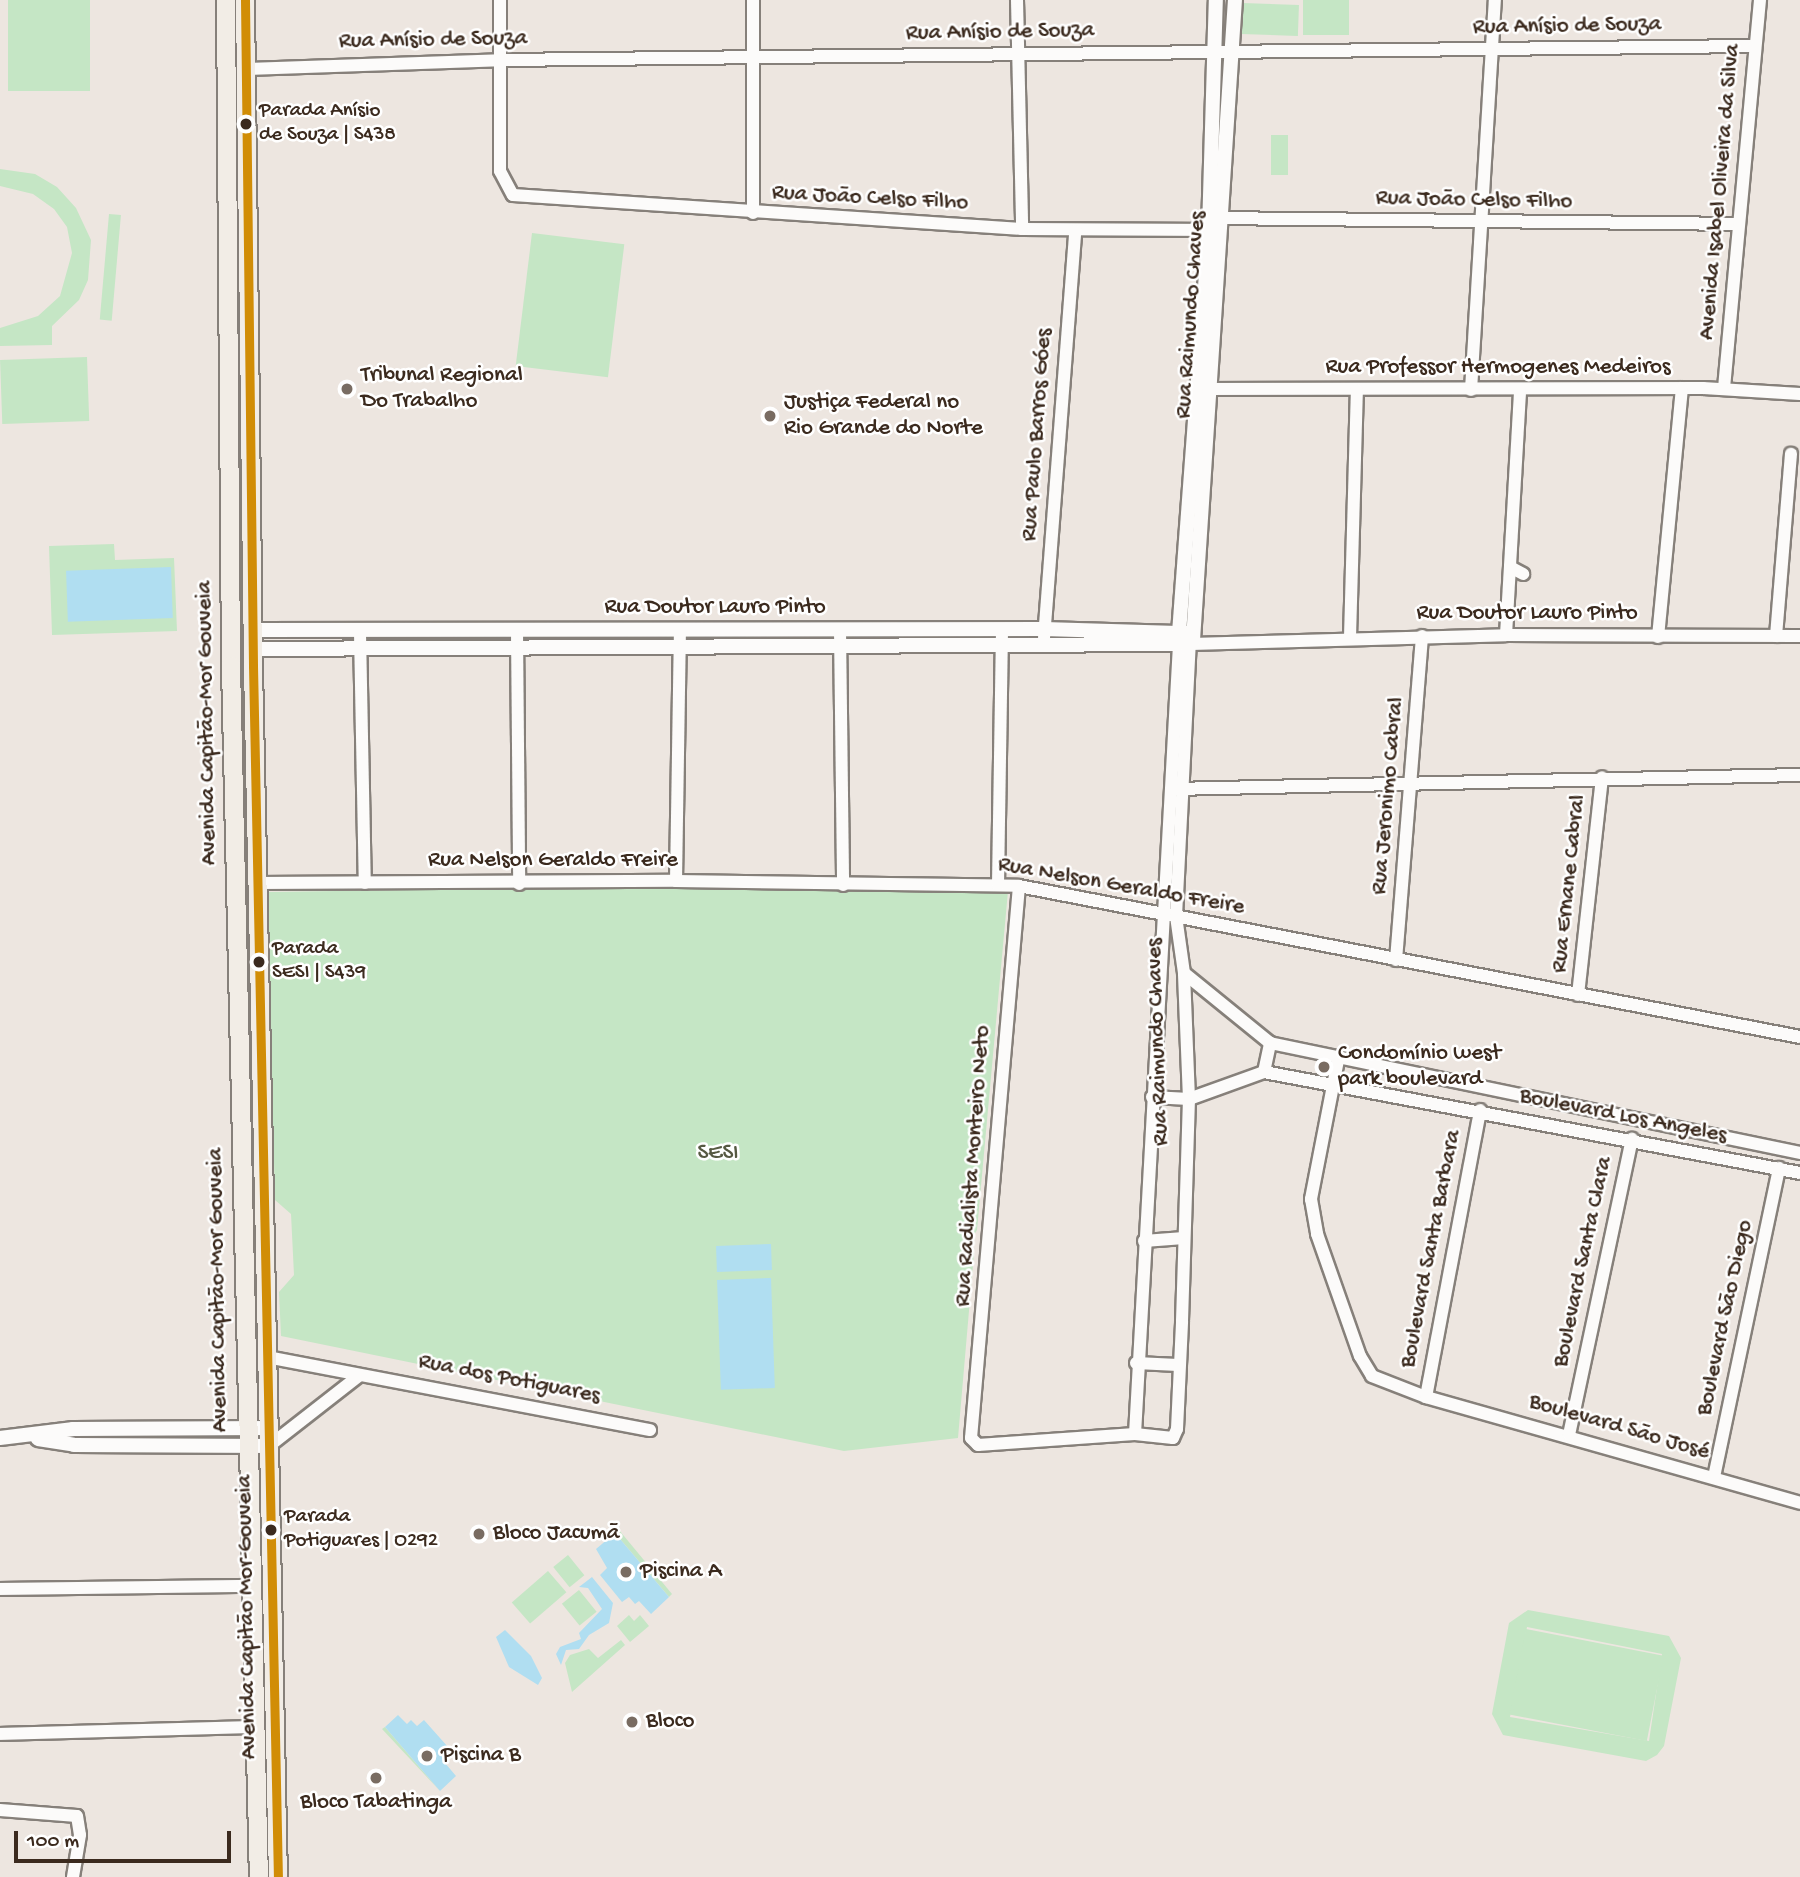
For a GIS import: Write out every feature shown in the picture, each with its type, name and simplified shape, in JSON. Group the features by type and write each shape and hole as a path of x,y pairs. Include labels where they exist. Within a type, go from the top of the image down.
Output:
{"main road":[{"name":"Avenida Capitão-Mor Gouveia","path":"226,0 230,559 246,1437"},
{"name":"Avenida Capitão-Mor Gouveia","path":"245,0 252,630 267,1357"},
{"path":"229,340 250,370"},
{"path":"230,559 251,527"},
{"path":"241,1163 264,1189"},
{"name":"Avenida Capitão Mor-Gouveia","path":"267,1357 278,1877"},
{"name":"Avenida Capitão Mor-Gouveia","path":"246,1437 259,1877"},
{"path":"277,1855 291,1877"}],"street":[{"path":"500,0 500,60"},
{"path":"753,0 753,213"},
{"path":"1017,0 1023,229"},
{"name":"Rua Raimundo Chaves","path":"1215,224 1216,0"},
{"name":"Rua Raimundo Chaves","path":"1175,789 1176,916 1185,973 1189,1099 1175,1437 1135,1434 1136,1363 1161,913 1175,789 1215,224 1235,0"},
{"path":"1471,390 1478,223 1495,0"},
{"name":"Avenida Isabel Oliveira da Silva","path":"1724,388 1760,0"},
{"name":"Rua Anísio de Souza","path":"246,69 500,60 1755,46"},
{"name":"Rua João Celso Filho","path":"500,60 500,171 507,190 515,195 753,213 1075,231 1215,224 1738,224"},
{"name":"Rua Paulo Barros Góes","path":"1044,636 1075,231"},
{"path":"1658,637 1682,388"},
{"name":"Rua Professor Hermogenes Medeiros","path":"1203,389 1520,391 1724,388 1800,394"},
{"path":"1350,637 1357,390"},
{"path":"1506,635 1520,391"},
{"path":"1776,636 1791,454"},
{"path":"1510,567 1523,574"},
{"name":"Rua Doutor Lauro Pinto","path":"252,630 360,633 517,631 679,639"},
{"path":"517,631 519,884"},
{"path":"360,633 365,883"},
{"name":"Rua Doutor Lauro Pinto","path":"253,649 516,648 679,639 968,636 1254,640 1506,635 1800,636"},
{"path":"998,885 1002,636"},
{"name":"Rua Jeronimo Cabral","path":"1396,960 1413,783 1422,636"},
{"path":"840,638 843,885"},
{"path":"676,881 679,639"},
{"path":"1175,789 1602,777 1800,775"},
{"name":"Rua Ernane Cabral","path":"1578,995 1602,777"},
{"name":"Rua Nelson Geraldo Freire","path":"257,883 519,884 676,881 1019,887 1800,1037"},
{"name":"Rua Radialista Monteiro Neto","path":"1019,887 971,1438 978,1445 1135,1434"},
{"name":"Boulevard Los Angeles","path":"1185,973 1270,1043 1338,1060 1800,1153"},
{"path":"1264,1072 1270,1043"},
{"name":"Boulevard São José","path":"1338,1060 1311,1199 1317,1234 1367,1370 1381,1382 1426,1396 1714,1476 1800,1503"},
{"name":"Boulevard Los Angeles","path":"1152,1097 1189,1099 1264,1072 1480,1110 1800,1172"},
{"name":"Boulevard Santa Barbara","path":"1426,1396 1480,1110"},
{"path":"1678,1149 1691,1140 1681,1129"},
{"name":"Boulevard Santa Clara","path":"1569,1435 1632,1139"},
{"path":"1734,1140 1725,1150 1734,1160"},
{"name":"Boulevard São Diego","path":"1714,1476 1779,1168"},
{"path":"1144,1241 1184,1238"},
{"name":"Rua dos Potiguares","path":"267,1357 650,1430"},
{"path":"1136,1363 1178,1365"},
{"path":"246,1437 269,1446 360,1375"},
{"path":"0,1438 29,1437 74,1445 246,1437 269,1428"},
{"path":"0,1589 252,1586"},
{"path":"0,1734 255,1727"},
{"path":"0,1810 77,1816 80,1835 74,1877"}],"green space":[{"path":"8,0 90,0 90,91 8,91"},
{"path":"1303,0 1349,0 1349,35 1303,35"},
{"path":"1242,3 1299,5 1298,36 1241,34"},
{"path":"1271,135 1288,135 1288,175 1271,175"},
{"path":"0,169 35,174 57,187 76,208 91,240 88,280 79,300 52,326 52,345 0,346 0,328 38,316 60,296 72,253 67,227 54,209 33,194 0,186"},
{"path":"109,214 121,215 112,321 100,320"},
{"path":"532,233 624,244 608,377 516,366"},
{"path":"87,357 89,421 2,424 0,360"},
{"path":"114,544 115,560 174,558 177,631 52,635 49,546"},
{"name":"SESI","path":"552,888 1008,891 977,1230 966,1248 974,1253 958,1438 844,1451 281,1336 279,1292 294,1275 291,1214 275,1200 267,892"},
{"path":"619,1530 672,1594 669,1597 615,1533"},
{"path":"568,1555 584,1575 570,1587 553,1567"},
{"path":"548,1571 566,1592 530,1624 512,1602"},
{"path":"579,1590 597,1612 580,1626 562,1604"},
{"path":"1528,1610 1669,1636 1681,1658 1664,1746 1657,1755 1646,1761 1503,1735 1492,1714 1509,1623","holes":["1527,1627 1662,1654 1649,1741 1510,1717"]},
{"path":"629,1615 634,1621 640,1615 649,1626 630,1642 617,1626"},
{"path":"1526,1629 1663,1656 1647,1741 1509,1714"},
{"path":"621,1640 625,1645 572,1692 565,1663 570,1655 589,1649 598,1658"},
{"path":"385,1727 440,1791 382,1729"}],"water":[{"path":"171,567 173,618 68,622 66,571"},
{"path":"771,1244 772,1270 717,1272 716,1246"},
{"path":"771,1278 775,1388 721,1390 717,1280"},
{"name":"Piscina A","path":"615,1533 669,1597 651,1614 639,1601 635,1604 629,1597 622,1602 600,1575 607,1568 596,1549"},
{"path":"592,1577 613,1603 609,1623 589,1635 579,1649 566,1650 561,1665 556,1654 560,1647 581,1639 579,1633 602,1609 588,1588 579,1587"},
{"path":"505,1630 531,1656 542,1678 538,1685 509,1667 496,1637"},
{"name":"Piscina B","path":"398,1715 407,1724 411,1720 417,1726 424,1720 448,1747 442,1753 448,1759 445,1763 456,1776 440,1791 385,1727"}],"transit line":[{"path":"245,0 253,666 278,1877"}],"place":[{"name":"Parada Anísio de Souza | S438","path":"246,124"},
{"name":"Tribunal Regional Do Trabalho","path":"347,389"},
{"name":"Justiça Federal no Rio Grande do Norte","path":"770,416"},
{"name":"Parada SESI | S439","path":"259,962"},
{"name":"Condomínio west park boulevard","path":"1324,1067"},
{"name":"Parada Potiguares | O292","path":"271,1530"},
{"name":"Bloco Jacumã","path":"479,1534"},
{"name":"Piscina A","path":"626,1572"},
{"name":"Bloco","path":"632,1722"},
{"name":"Piscina B","path":"427,1756"},
{"name":"Bloco Tabatinga","path":"376,1778"}]}
